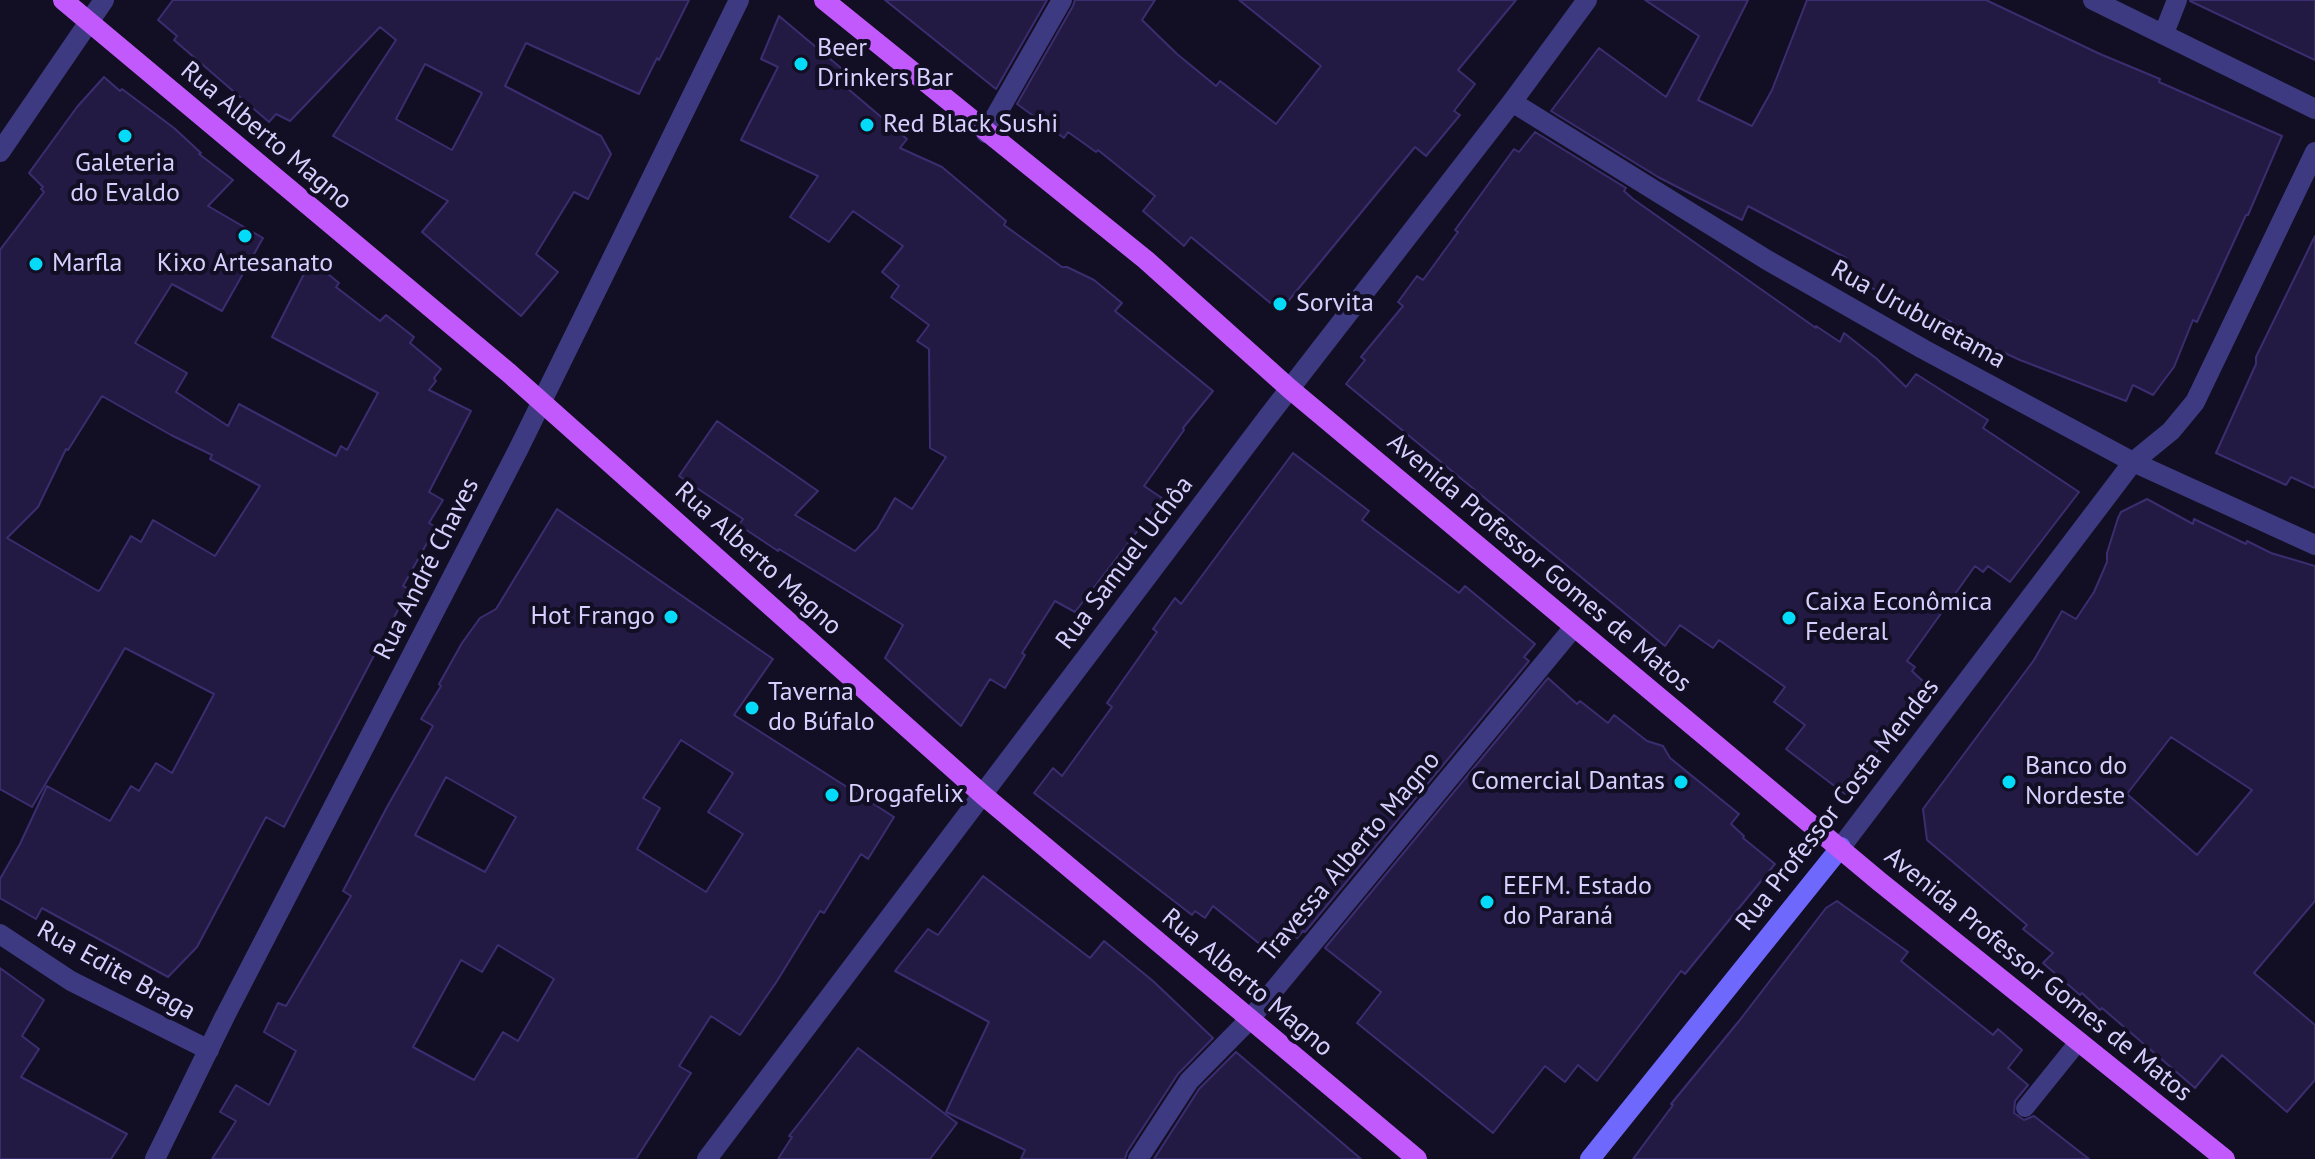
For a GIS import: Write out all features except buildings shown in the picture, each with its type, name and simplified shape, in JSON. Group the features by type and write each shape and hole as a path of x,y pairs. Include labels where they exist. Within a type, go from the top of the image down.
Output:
{"main road":[{"name":"Rua Alberto Magno","path":"63,0 542,402 983,795 1417,1159"},
{"name":"Avenida Professor Gomes de Matos","path":"824,0 1146,260 1290,389 1880,882 2225,1159"}],"street":[{"path":"0,152 104,0"},
{"name":"Rua André Chaves","path":"155,1159 542,402 739,0"},
{"path":"986,133 1062,0"},
{"name":"Rua Samuel Uchôa","path":"707,1159 1587,0"},
{"path":"2093,0 2315,109"},
{"path":"2164,33 2177,0"},
{"name":"Rua Uruburetama","path":"1512,102 1767,260 1923,349 2133,462 2315,545"},
{"name":"Rua Professor Costa Mendes","path":"1590,1159 1841,847 2133,462 2171,431 2195,402 2315,152"},
{"name":"Travessa Alberto Magno","path":"1138,1159 1189,1081 1250,1019 1574,627"},
{"name":"Rua Edite Braga","path":"0,934 71,981 209,1050"}],"lane":[{"path":"2025,1108 2079,1041"}],"place":[{"name":"Beer Drinkers Bar","path":"801,64"},
{"name":"Red Black Sushi","path":"867,125"},
{"name":"Galeteria do Evaldo","path":"125,136"},
{"name":"Kixo Artesanato","path":"245,236"},
{"name":"Marfla","path":"36,264"},
{"name":"Sorvita","path":"1280,304"},
{"name":"Hot Frango","path":"671,617"},
{"name":"Caixa Econômica Federal","path":"1789,618"},
{"name":"Taverna do Búfalo","path":"752,708"},
{"name":"Comercial Dantas","path":"1681,782"},
{"name":"Banco do Nordeste","path":"2009,782"},
{"name":"Drogafelix","path":"832,795"},
{"name":"EEFM. Estado do Paraná","path":"1487,902"}]}
